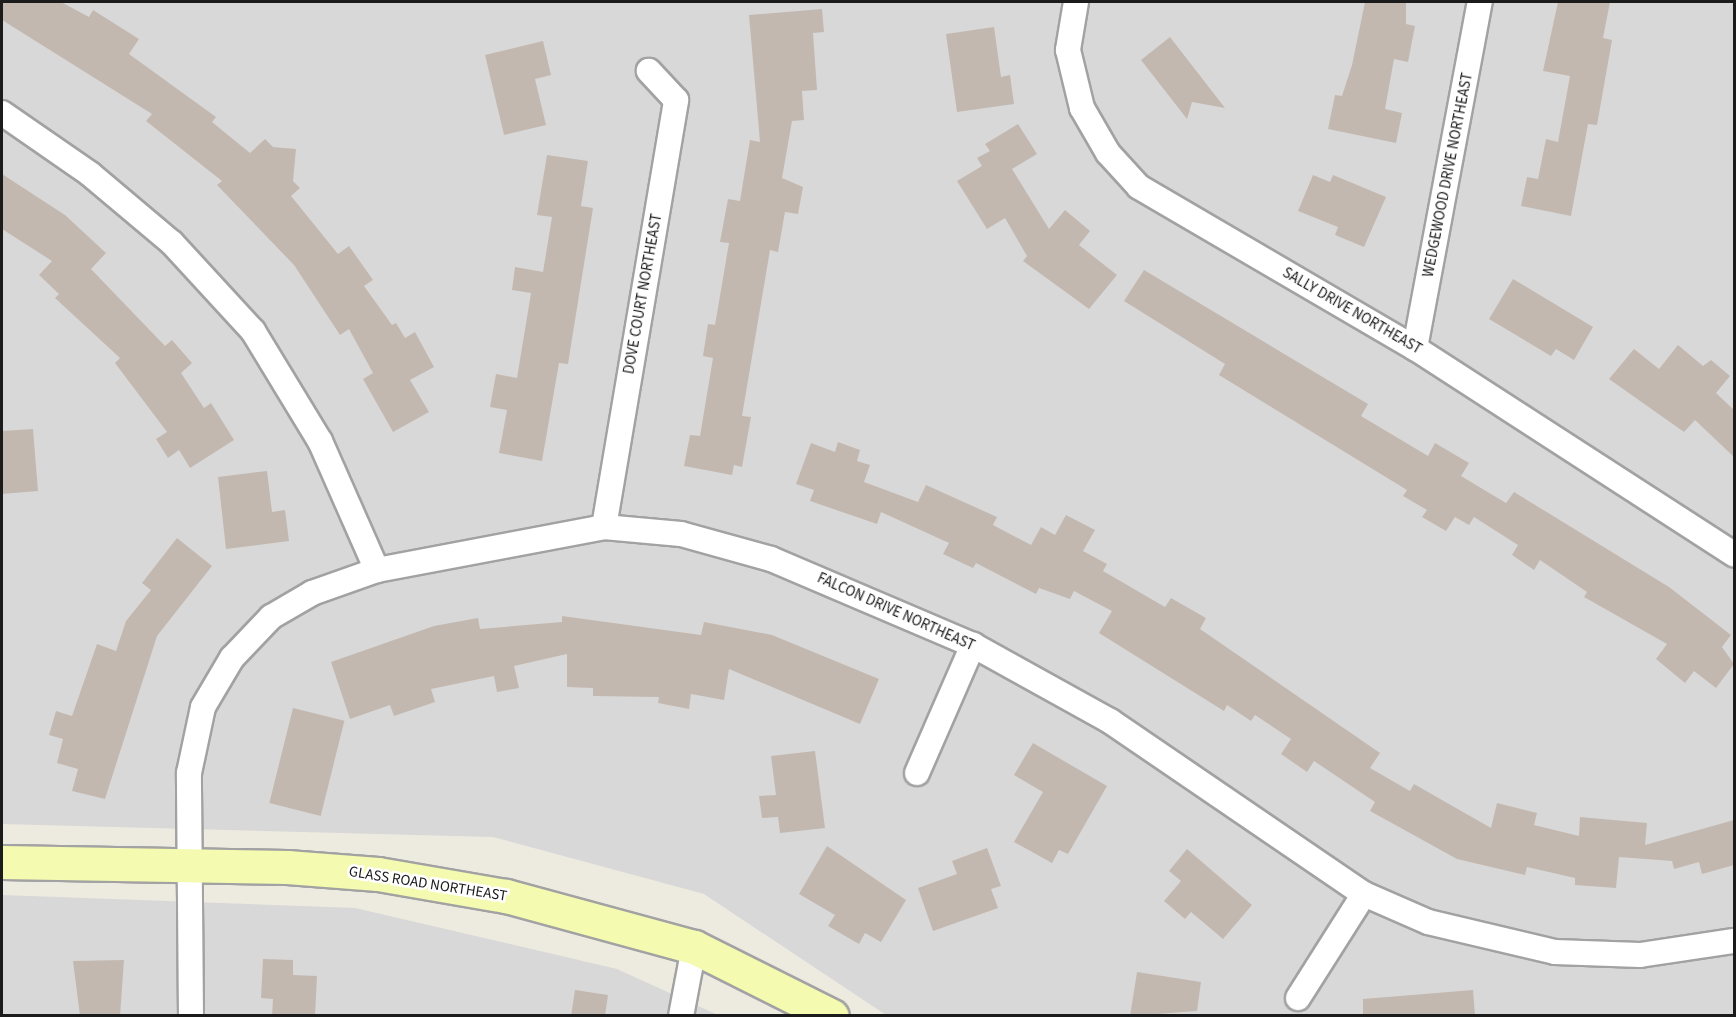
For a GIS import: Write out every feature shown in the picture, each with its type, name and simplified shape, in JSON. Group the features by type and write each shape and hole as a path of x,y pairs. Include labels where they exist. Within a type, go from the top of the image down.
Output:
{"street":[{"name":"SALLY DRIVE NORTHEAST","path":"1076,2 1068,50 1082,108 1108,153 1138,187 1415,348 1734,554"},
{"name":"WEDGEWOOD DRIVE NORTHEAST","path":"1415,348 1480,2"},
{"name":"DOVE COURT NORTHEAST","path":"604,527 676,100 649,71"},
{"path":"2,113 90,174 172,243 253,331 320,441 377,570"},
{"name":"FALCON DRIVE NORTHEAST","path":"191,1016 186,866 189,773 203,707 232,658 271,616 312,593 377,570 604,527 681,534 771,559 973,645 1110,721 1364,894 1489,940 1555,952 1640,955 1734,941"},
{"path":"917,773 973,645"},
{"name":"GLASS ROAD NORTHEAST","path":"2,862 186,866 378,874 517,898 694,947 832,1016"},
{"path":"1298,998 1364,894"},
{"path":"681,1016 694,947"}],"shaded area":[{"path":"2,2 1734,2 1734,1015 886,1015 704,894 493,837 2,824"},
{"path":"2,895 355,908 617,969 718,1015 2,1016"}],"building":[{"path":"2,2 61,2 89,17 93,10 139,39 129,54 216,117 212,122 250,153 265,139 273,147 296,149 293,181 300,188 291,196 338,254 349,246 373,280 364,286 392,325 396,323 405,338 415,332 434,367 410,380 429,412 393,432 363,379 373,373 349,329 340,335 294,265 217,185 222,181 146,121 152,114 2,20"},
{"path":"1365,2 1406,2 1406,24 1415,26 1408,62 1394,59 1385,109 1402,113 1396,143 1328,129 1335,95 1342,96 1352,65"},
{"path":"1558,2 1610,2 1603,38 1612,40 1597,125 1588,124 1571,216 1521,206 1527,177 1538,179 1546,139 1558,142 1570,76 1543,71"},
{"path":"822,9 824,32 813,33 817,90 802,91 804,120 792,121 782,178 803,187 798,214 785,212 778,252 770,250 742,416 751,417 742,467 734,465 732,475 684,466 690,435 700,436 713,358 703,356 708,324 715,325 729,243 720,242 728,199 740,201 750,140 760,142 749,15"},
{"path":"994,27 1001,77 1010,75 1014,104 957,112 946,34"},
{"path":"1170,37 1225,108 1192,102 1187,119 1141,60"},
{"path":"543,41 551,75 535,79 546,125 504,135 485,55"},
{"path":"1018,124 1037,154 1012,169 1049,229 1065,210 1090,231 1079,245 1117,275 1089,309 1023,261 1027,256 1005,218 987,229 957,181 982,166 977,158 990,151 985,144"},
{"path":"547,155 588,161 581,206 593,208 568,364 559,363 542,461 499,453 507,410 490,407 496,374 517,378 531,293 512,290 515,267 543,272 552,217 537,215"},
{"path":"2,174 65,215 106,253 91,269 165,346 172,340 192,363 181,373 204,408 211,403 234,440 190,468 179,450 168,458 156,439 167,432 115,363 120,358 55,298 59,294 39,275 52,261 2,229"},
{"path":"1313,175 1330,182 1333,175 1386,197 1364,247 1335,235 1338,227 1298,211"},
{"path":"1144,270 1368,404 1361,416 1428,456 1435,443 1469,463 1461,476 1506,503 1514,492 1669,587 1731,635 1722,647 1734,664 1716,688 1694,671 1685,683 1656,659 1667,644 1584,597 1587,592 1540,560 1534,570 1512,555 1518,545 1474,517 1469,525 1455,517 1446,531 1422,517 1427,510 1403,496 1407,490 1219,375 1225,364 1124,301"},
{"path":"1513,279 1593,327 1574,360 1556,349 1551,356 1489,319"},
{"path":"1678,345 1703,366 1711,360 1730,376 1716,393 1734,410 1734,457 1695,420 1684,432 1609,379 1634,349 1659,369"},
{"path":"33,429 38,491 2,494 2,431"},
{"path":"838,442 860,450 857,461 870,465 864,482 918,502 926,485 997,517 993,525 1031,545 1041,527 1055,535 1066,515 1095,530 1083,551 1107,564 1103,571 1165,607 1171,598 1206,618 1200,629 1380,753 1370,768 1410,791 1414,784 1491,828 1497,803 1537,813 1534,825 1579,836 1580,817 1647,823 1645,845 1734,820 1734,865 1702,874 1699,862 1674,869 1672,861 1619,857 1616,888 1575,885 1575,878 1527,867 1525,875 1457,859 1370,811 1375,802 1314,761 1307,772 1281,754 1291,739 1255,715 1251,721 1227,705 1224,711 1099,633 1112,611 1074,591 1070,599 1039,588 1036,594 976,563 973,568 943,554 949,543 881,512 877,524 810,501 814,490 796,484 811,443 835,452"},
{"path":"267,471 272,512 285,510 289,541 226,549 218,477"},
{"path":"177,538 212,566 157,636 105,799 72,791 78,769 57,763 63,739 49,735 56,711 72,716 97,644 116,651 126,621 151,590 142,583"},
{"path":"562,616 701,635 704,622 772,635 879,679 860,724 729,669 724,700 691,694 689,709 658,703 659,697 593,696 593,688 567,687 567,654 514,666 519,688 497,692 494,676 431,689 435,702 394,716 390,705 350,719 331,662 434,626 478,618 480,629 562,622"},
{"path":"293,708 344,721 321,816 269,803"},
{"path":"1033,743 1107,786 1068,854 1059,850 1052,863 1014,842 1043,792 1014,775"},
{"path":"815,751 825,828 780,833 778,817 762,818 759,796 776,795 771,756"},
{"path":"827,846 906,900 881,942 865,933 859,944 828,926 835,915 799,894"},
{"path":"987,848 1001,886 991,889 998,908 933,931 918,888 957,874 952,861"},
{"path":"1187,849 1252,905 1223,939 1191,912 1185,919 1164,901 1181,881 1169,871"},
{"path":"263,959 293,960 293,975 317,976 315,1016 272,1016 273,999 261,998"},
{"path":"124,960 120,1016 80,1016 73,961"},
{"path":"1137,972 1201,982 1197,1011 1130,1016"},
{"path":"575,990 608,995 605,1016 571,1016"},
{"path":"1473,990 1475,1016 1363,1016 1363,999"}]}
